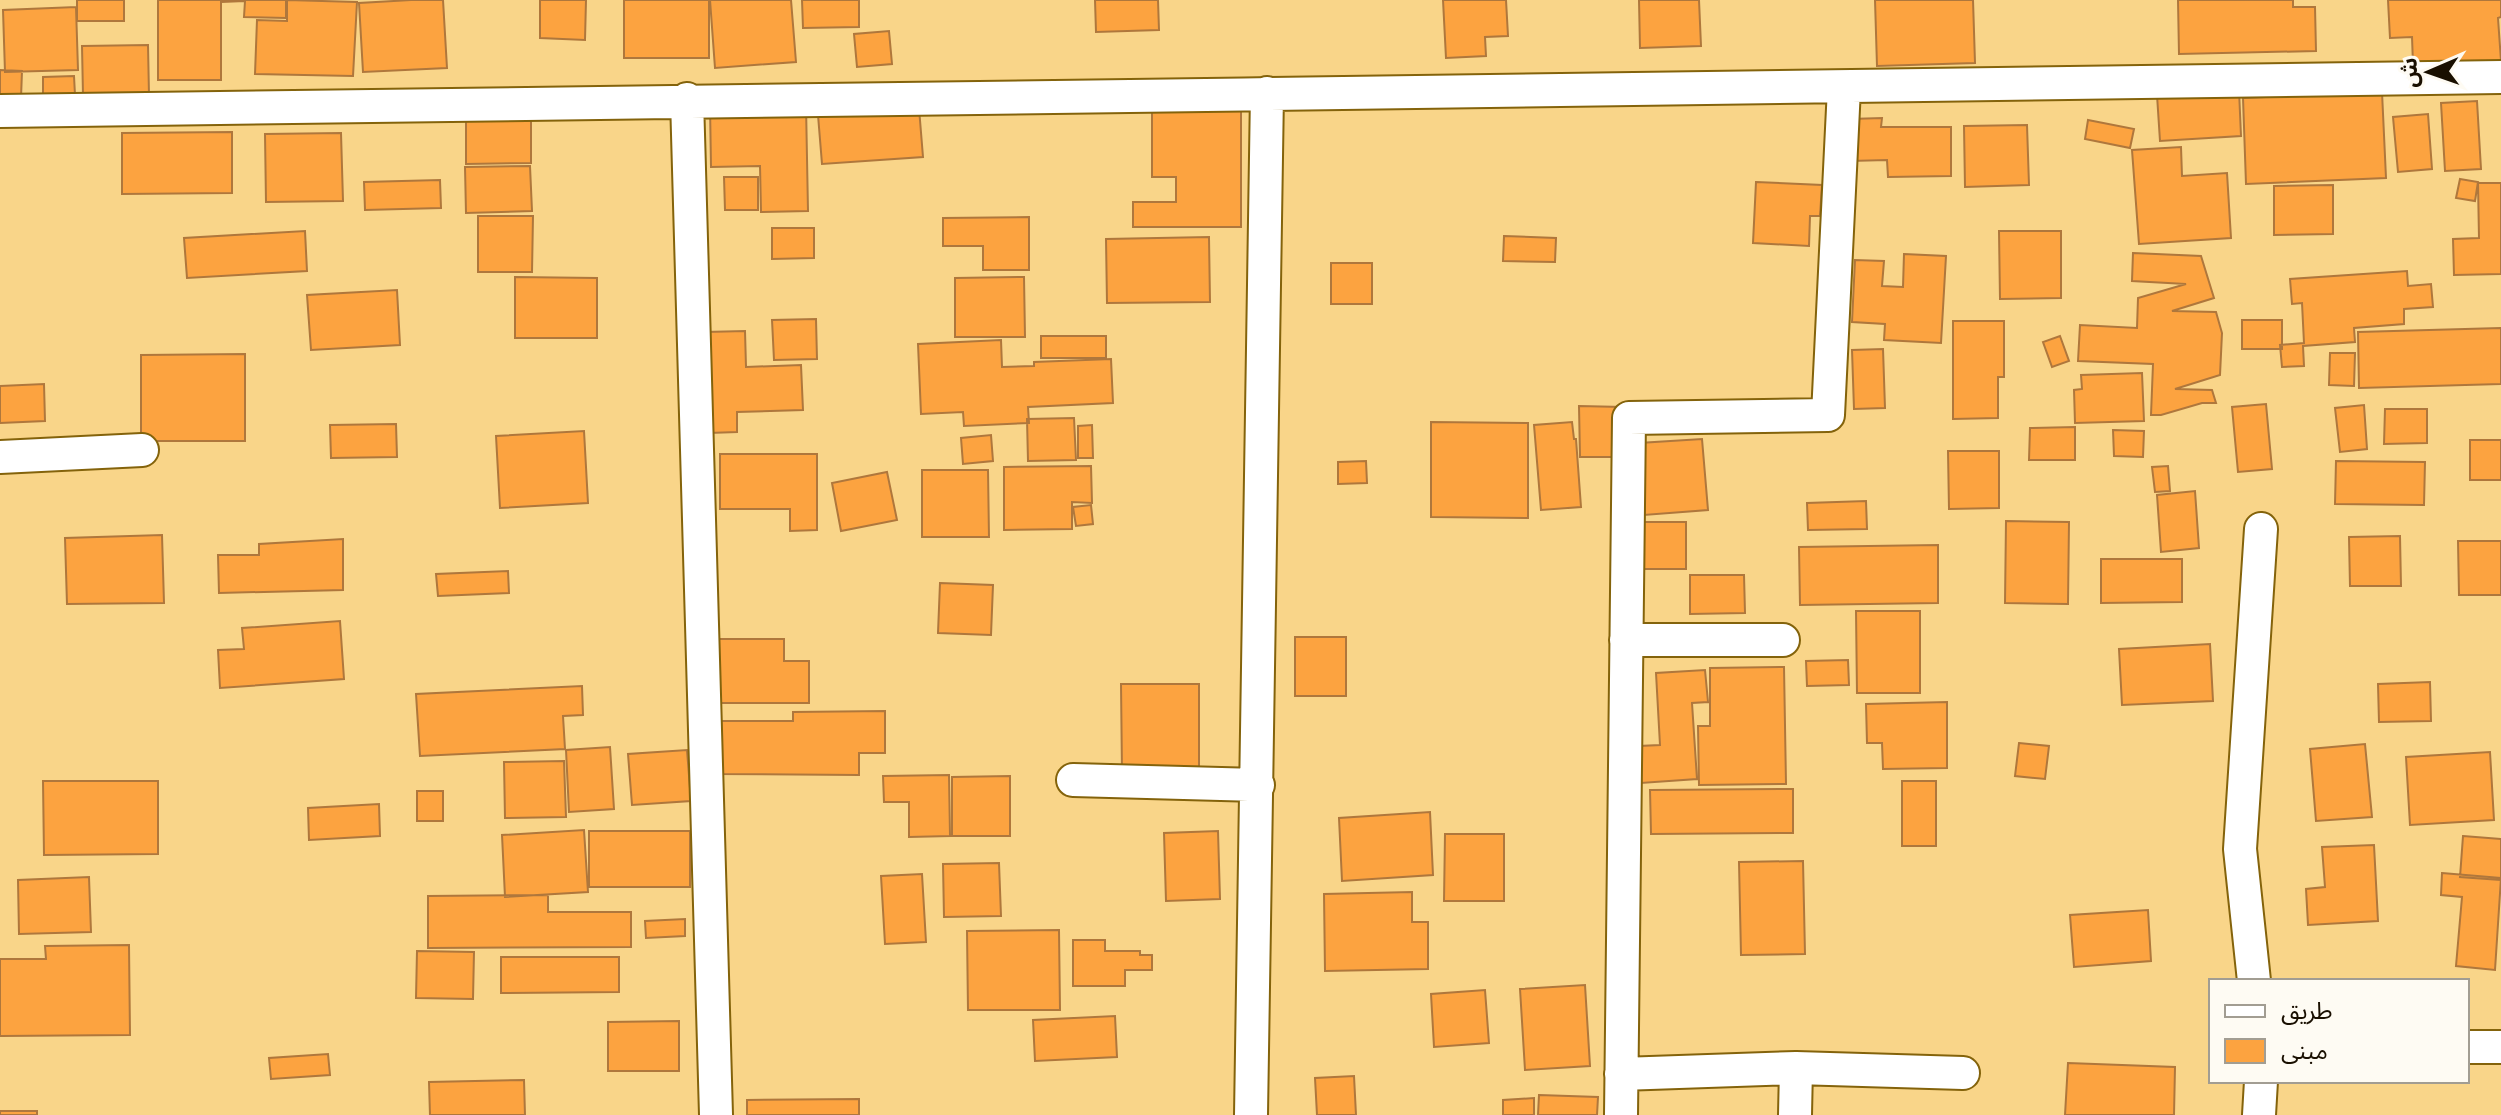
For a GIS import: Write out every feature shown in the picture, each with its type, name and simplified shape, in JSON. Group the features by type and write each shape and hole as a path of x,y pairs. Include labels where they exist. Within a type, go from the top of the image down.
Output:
{"street":[{"path":"0,111 687,99 1844,88 2501,77"},
{"path":"1621,1115 1629,418 1828,415 1844,88"},
{"path":"1251,1115 1267,93"},
{"path":"687,99 716,1115"},
{"path":"0,457 142,450"},
{"path":"2254,979 2240,849 2261,529"},
{"path":"1626,640 1783,640"},
{"path":"1073,780 1258,785"},
{"path":"2469,1047 2501,1047"},
{"path":"1621,1074 1796,1068 1963,1073"},
{"path":"1795,1115 1796,1068"},
{"path":"2259,1115 2261,1083"}],"building":[{"path":"77,0 124,0 124,21 77,21"},
{"path":"158,0 286,0 286,18 244,17 245,1 221,2 221,80 158,80"},
{"path":"287,0 357,2 353,76 255,74 257,20 287,21"},
{"path":"443,0 447,68 363,72 359,3"},
{"path":"540,0 586,0 585,40 540,38"},
{"path":"624,0 709,0 709,58 624,58"},
{"path":"710,0 791,0 796,62 715,68"},
{"path":"802,0 859,0 859,27 803,28"},
{"path":"1095,0 1158,0 1159,30 1096,32"},
{"path":"1443,0 1506,0 1508,36 1485,37 1486,56 1446,58"},
{"path":"1639,0 1699,0 1701,46 1640,48"},
{"path":"1875,0 1973,0 1975,63 1877,66"},
{"path":"2178,0 2293,0 2293,7 2315,7 2316,51 2179,54"},
{"path":"2388,0 2501,0 2501,17 2498,18 2501,61 2413,64 2412,37 2390,38"},
{"path":"76,7 78,70 5,72 3,10"},
{"path":"889,31 892,64 857,67 854,34"},
{"path":"148,45 149,95 83,95 82,46"},
{"path":"0,70 22,71 21,98 0,97"},
{"path":"74,76 75,95 43,95 43,77"},
{"path":"2239,90 2241,136 2160,141 2157,95"},
{"path":"2382,92 2386,178 2246,184 2243,98"},
{"path":"1152,99 1241,99 1241,227 1133,227 1133,202 1176,202 1176,177 1152,177"},
{"path":"2477,101 2481,169 2445,171 2441,103"},
{"path":"806,105 808,211 761,212 760,166 711,167 710,106"},
{"path":"919,108 923,157 822,164 818,115"},
{"path":"466,113 531,113 531,163 466,164"},
{"path":"2428,114 2432,169 2398,172 2393,117"},
{"path":"1882,118 1881,127 1951,127 1951,176 1888,177 1887,160 1850,161 1850,119"},
{"path":"2088,120 2134,129 2130,148 2085,139"},
{"path":"2027,125 2029,185 1965,187 1964,126"},
{"path":"232,132 232,193 122,194 122,133"},
{"path":"341,133 343,201 266,202 265,134"},
{"path":"2181,147 2182,176 2227,173 2231,238 2139,244 2132,150"},
{"path":"530,166 532,211 466,213 465,167"},
{"path":"724,177 758,177 758,210 725,210"},
{"path":"2460,179 2478,182 2475,201 2456,198"},
{"path":"440,180 441,208 365,210 364,182"},
{"path":"1756,182 1822,185 1820,216 1810,216 1809,246 1753,243"},
{"path":"2478,183 2501,183 2501,274 2454,275 2453,239 2479,238"},
{"path":"2333,185 2333,234 2274,235 2274,186"},
{"path":"478,216 533,216 532,272 478,272"},
{"path":"1029,217 1029,270 983,270 983,246 943,246 943,218"},
{"path":"772,228 814,228 814,258 772,259"},
{"path":"305,231 307,271 187,278 184,238"},
{"path":"1999,231 2061,231 2061,298 2000,299"},
{"path":"1504,236 1556,238 1555,262 1503,261"},
{"path":"1209,237 1210,302 1107,303 1106,239"},
{"path":"2133,253 2201,256 2214,298 2172,311 2216,312 2222,333 2220,375 2175,389 2212,390 2216,403 2202,403 2151,415 2153,364 2078,361 2080,325 2137,328 2138,298 2186,284 2132,281"},
{"path":"1904,254 1946,256 1941,343 1884,340 1885,324 1852,322 1855,260 1884,261 1882,286 1903,287"},
{"path":"1331,263 1372,263 1372,304 1331,304"},
{"path":"2407,271 2408,286 2431,284 2433,307 2404,309 2404,324 2354,328 2355,342 2303,346 2304,366 2282,367 2280,345 2304,343 2302,303 2292,304 2290,279"},
{"path":"515,277 597,278 597,338 515,338"},
{"path":"1024,277 1025,337 955,337 955,278"},
{"path":"397,290 400,345 311,350 307,295"},
{"path":"816,319 817,359 774,360 772,320"},
{"path":"2242,320 2282,320 2282,349 2242,349"},
{"path":"1953,321 2004,321 2004,377 1998,377 1998,418 1953,419"},
{"path":"2501,328 2501,384 2359,388 2358,332"},
{"path":"745,331 746,367 801,365 803,410 737,412 737,432 709,433 705,332"},
{"path":"1041,336 1106,336 1106,358 1041,358"},
{"path":"2060,336 2069,361 2052,367 2043,342"},
{"path":"1001,340 1002,367 1034,366 1034,362 1111,359 1113,403 1028,407 1029,423 964,426 963,412 921,414 918,344"},
{"path":"1883,349 1885,408 1854,409 1852,350"},
{"path":"2330,353 2355,353 2354,386 2329,385"},
{"path":"245,354 245,441 141,441 141,355"},
{"path":"2142,373 2144,421 2075,423 2074,390 2082,389 2081,375"},
{"path":"44,384 45,421 0,423 0,386"},
{"path":"2266,404 2272,469 2238,472 2232,407"},
{"path":"2364,405 2367,449 2340,452 2335,408"},
{"path":"1579,406 1623,407 1623,457 1580,457"},
{"path":"2385,409 2427,409 2427,443 2384,444"},
{"path":"1074,418 1076,460 1028,461 1027,419"},
{"path":"1431,422 1528,423 1528,518 1431,517"},
{"path":"1572,422 1581,507 1541,510 1534,425"},
{"path":"396,424 397,457 331,458 330,425"},
{"path":"1092,425 1093,458 1078,458 1078,426"},
{"path":"2075,427 2075,460 2029,460 2030,428"},
{"path":"2113,430 2144,431 2143,457 2114,456"},
{"path":"584,431 588,503 500,508 496,436"},
{"path":"991,435 993,461 963,464 961,438"},
{"path":"1702,439 1708,510 1644,515 1639,443"},
{"path":"2470,440 2501,440 2501,480 2470,480"},
{"path":"1948,451 1999,451 1999,508 1949,509"},
{"path":"720,454 817,454 817,530 790,531 790,509 720,509"},
{"path":"1366,461 1367,483 1338,484 1338,462"},
{"path":"2336,461 2425,462 2424,505 2335,504"},
{"path":"1091,466 1092,503 1072,502 1072,529 1004,530 1004,467"},
{"path":"2168,466 2170,491 2155,492 2152,467"},
{"path":"922,470 988,470 989,537 922,537"},
{"path":"887,472 897,520 841,531 832,483"},
{"path":"2195,491 2199,548 2161,552 2157,495"},
{"path":"1866,501 1867,529 1808,530 1807,503"},
{"path":"1091,505 1093,524 1076,526 1073,507"},
{"path":"2006,521 2069,522 2068,604 2005,603"},
{"path":"1634,522 1686,522 1686,569 1635,569"},
{"path":"162,535 164,603 67,604 65,538"},
{"path":"2400,536 2401,586 2350,586 2349,537"},
{"path":"343,539 343,590 219,593 218,555 259,555 259,544"},
{"path":"2458,541 2501,541 2501,595 2459,595"},
{"path":"1938,545 1938,603 1800,605 1799,547"},
{"path":"2101,559 2182,559 2182,602 2101,603"},
{"path":"508,571 509,593 438,596 436,574"},
{"path":"1690,575 1744,575 1745,613 1690,614"},
{"path":"940,583 993,585 991,635 938,633"},
{"path":"1856,611 1920,611 1920,693 1857,693"},
{"path":"340,621 344,679 220,688 218,650 244,649 242,628"},
{"path":"1295,637 1346,637 1346,696 1295,696"},
{"path":"710,639 784,639 784,661 809,661 809,703 710,703"},
{"path":"2210,644 2213,701 2122,705 2119,649"},
{"path":"1848,660 1849,685 1807,686 1806,661"},
{"path":"1784,667 1786,784 1699,785 1698,726 1710,726 1710,668"},
{"path":"1705,670 1708,702 1692,703 1697,779 1641,783 1639,746 1660,745 1656,673"},
{"path":"2430,682 2431,721 2379,722 2378,684"},
{"path":"1121,684 1199,684 1199,772 1122,772"},
{"path":"582,686 583,715 563,716 565,749 420,756 416,694"},
{"path":"1947,702 1947,768 1883,769 1882,743 1867,743 1866,704"},
{"path":"885,711 885,753 859,753 859,775 712,774 711,721 793,721 793,712"},
{"path":"2019,743 2049,746 2045,779 2015,776"},
{"path":"2365,744 2372,817 2316,821 2310,749"},
{"path":"610,747 614,809 569,812 566,750"},
{"path":"687,750 691,801 632,805 628,754"},
{"path":"2490,752 2494,820 2410,825 2406,757"},
{"path":"564,761 566,817 505,818 504,762"},
{"path":"949,775 950,836 909,837 909,802 884,802 883,776"},
{"path":"1010,776 1010,836 952,836 952,777"},
{"path":"43,781 158,781 158,854 44,855"},
{"path":"1902,781 1936,781 1936,846 1902,846"},
{"path":"1793,789 1793,833 1651,834 1650,790"},
{"path":"417,791 443,791 443,821 417,821"},
{"path":"379,804 380,836 309,840 308,808"},
{"path":"1430,812 1433,875 1342,881 1339,818"},
{"path":"584,830 588,892 505,897 502,835"},
{"path":"589,831 690,831 690,887 589,887"},
{"path":"1218,831 1220,899 1166,901 1164,833"},
{"path":"1445,834 1504,834 1504,901 1444,901"},
{"path":"2463,836 2501,839 2501,880 2460,877"},
{"path":"2374,845 2378,921 2308,925 2306,889 2325,887 2322,847"},
{"path":"1803,861 1805,954 1741,955 1739,862"},
{"path":"999,863 1001,916 944,917 943,864"},
{"path":"2442,873 2501,878 2495,970 2456,966 2462,897 2441,895"},
{"path":"922,874 926,942 885,944 881,876"},
{"path":"89,877 91,932 19,934 18,880"},
{"path":"1412,892 1412,922 1428,922 1428,969 1325,971 1324,894"},
{"path":"548,895 548,912 631,912 631,947 428,948 428,896"},
{"path":"2148,910 2151,961 2074,967 2070,915"},
{"path":"685,919 685,936 646,938 645,921"},
{"path":"1059,930 1060,1010 968,1010 967,931"},
{"path":"1073,940 1105,940 1105,951 1140,951 1140,955 1152,955 1152,970 1125,970 1125,986 1073,986"},
{"path":"129,945 130,1035 0,1036 0,959 46,959 45,946"},
{"path":"417,951 474,952 473,999 416,998"},
{"path":"501,957 619,957 619,992 501,993"},
{"path":"1585,985 1590,1066 1525,1070 1520,989"},
{"path":"1485,990 1489,1043 1434,1047 1431,994"},
{"path":"1115,1016 1117,1057 1035,1061 1033,1020"},
{"path":"679,1021 679,1071 608,1071 608,1022"},
{"path":"328,1054 330,1075 271,1079 269,1058"},
{"path":"2068,1063 2175,1067 2174,1115 2065,1115"},
{"path":"1354,1076 1356,1115 1317,1115 1315,1078"},
{"path":"524,1080 525,1115 430,1115 429,1082"},
{"path":"1539,1095 1598,1097 1597,1115 1538,1115"},
{"path":"1534,1098 1534,1115 1503,1115 1503,1100"},
{"path":"859,1099 859,1115 747,1115 747,1100"},
{"path":"0,1111 37,1111 37,1115 0,1115"}]}
